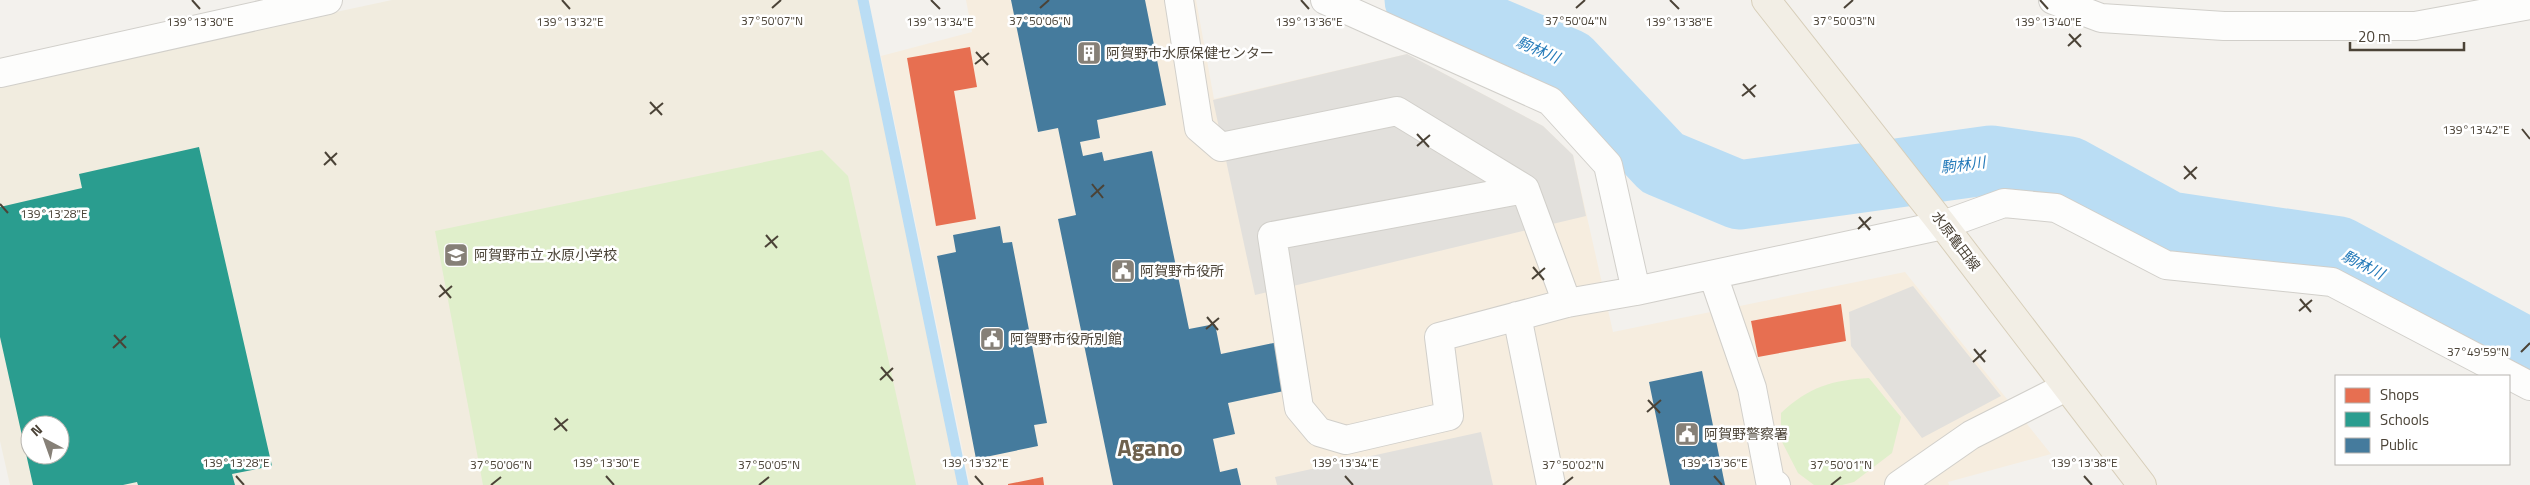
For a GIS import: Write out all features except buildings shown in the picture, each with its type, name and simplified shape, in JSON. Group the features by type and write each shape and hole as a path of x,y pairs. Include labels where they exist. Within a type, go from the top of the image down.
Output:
{"main road":[{"name":"水原亀田線","path":"1766,0 1944,225 2142,485"}],"street":[{"path":"0,73 328,0"},
{"path":"1179,0 1199,128 1221,147 1397,111 1525,189 1567,303"},
{"path":"1324,0 1550,101 1608,165 1636,291"},
{"path":"2053,0 2101,18 2234,26 2415,26 2530,5"},
{"path":"1525,189 1272,236 1299,408 1318,432 1346,440 1449,416 1439,336 1567,303 1636,291 1944,225 2004,203 2056,208 2166,265 2332,282 2509,375"},
{"path":"1713,275 1752,388 1770,481 1776,485"},
{"path":"1517,316 1551,485"},
{"path":"2510,375 2530,386"},
{"path":"1899,485 1971,435 2066,387"}],"shaded area":[{"name":"阿賀野市立 水原小学校","path":"392,0 860,0 958,485 10,485 0,441 0,84"},
{"path":"966,0 1196,0 1214,99 1407,54 1543,126 1573,155 1613,332 1905,272 2051,454 1948,482 1949,485 970,485 881,56 972,32"},
{"path":"1407,54 1543,126 1573,155 1586,216 1255,295 1213,100"},
{"path":"1913,286 2001,396 1922,438 1851,346 1849,312"},
{"path":"1481,432 1493,485 1277,485 1275,477"}],"green space":[{"path":"822,150 848,176 916,485 483,485 435,231"},
{"path":"1869,378 1901,417 1892,453 1854,482 1842,485 1814,485 1798,473 1781,440 1781,413 1801,397 1822,386"}],"waterway":[{"path":"863,0 963,485"},
{"name":"駒林川","path":"1419,0 1568,63 1662,163 1739,195 1991,160 2069,171 2169,226 2339,251 2530,354"}],"place":[{"name":"阿賀野市水原保健センター","path":"1089,53"},
{"name":"阿賀野市立 水原小学校","path":"456,255"},
{"name":"阿賀野市役所","path":"1123,271"},
{"name":"阿賀野市役所別館","path":"992,339"},
{"name":"阿賀野警察署","path":"1687,434"}],"district":[{"name":"Agano","path":"1150,448"}]}
